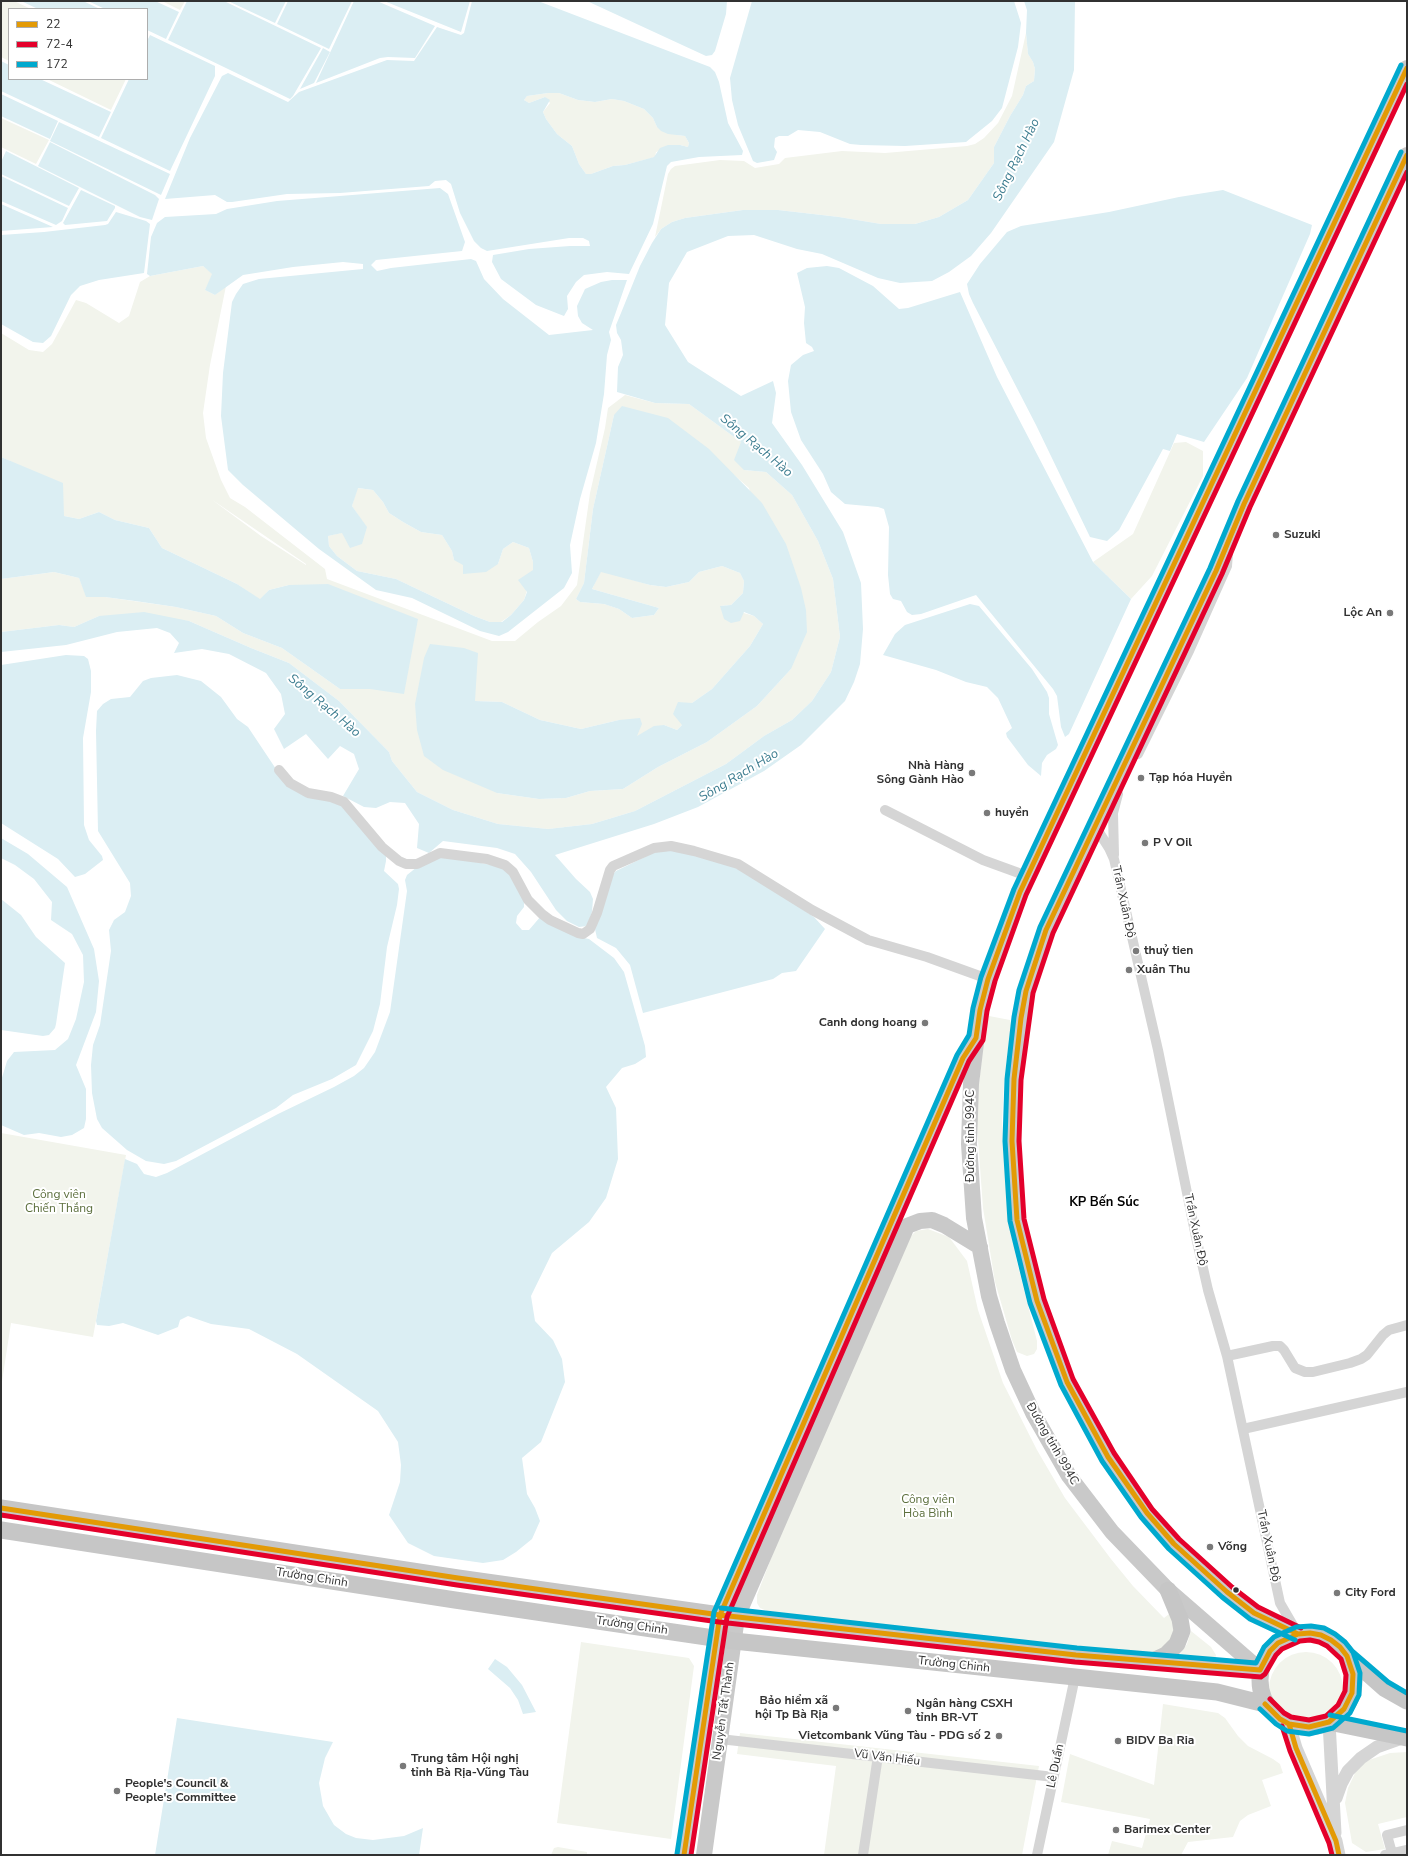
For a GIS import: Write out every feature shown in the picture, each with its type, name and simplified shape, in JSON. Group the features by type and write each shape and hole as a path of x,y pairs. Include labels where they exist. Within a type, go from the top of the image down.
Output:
{"highway":[{"name":"Trường Chinh","path":"1,1508 458,1578 720,1615 1151,1662 1260,1670"},
{"name":"Trường Chinh","path":"1,1530 455,1600 734,1641 1218,1692 1265,1704"},
{"path":"455,1600 458,1578"},
{"path":"1151,1662 1166,1655 1177,1644 1182,1631 1180,1619 1168,1590"},
{"path":"1347,1656 1354,1674 1352,1692 1344,1709 1329,1722 1320,1726 1309,1727 1289,1724 1280,1719 1265,1704 1261,1693 1260,1670 1267,1655 1278,1643 1298,1634 1315,1634 1331,1640 1384,1688 1407,1701"},
{"path":"1329,1722 1406,1737"}],"main road":[{"name":"Đường tỉnh 994C","path":"1260,1670 1168,1590 1137,1559 1095,1512 1069,1476 1033,1413 1013,1370 996,1323 989,1296 974,1218 969,1144 971,1084 980,1010 988,979 1028,876 1407,68"},
{"path":"1298,1634 1254,1613 1227,1592 1174,1544 1143,1506 1108,1457 1067,1382 1048,1335 1027,1264 1017,1220 1012,1141 1014,1079 1021,1018 1032,972 1046,930 1407,155"},
{"name":"Nguyễn Tất Thành","path":"689,1854 720,1615 892,1220 952,1088 963,1058 976,1038"},
{"path":"892,1220 907,1226 920,1221 932,1220 944,1225 980,1247"},
{"name":"Nguyễn Tất Thành","path":"704,1855 737,1617 907,1226"}],"street":[{"path":"1114,859 1112,813 1114,805 1189,651 1227,566 1228,541"},
{"path":"280,770 290,783 308,793 331,797 344,802 382,846 399,861 406,864 416,864 440,854 487,860 506,865 513,872 528,900 542,914 550,920 578,933 583,934 590,929 613,866 654,848 671,846 738,864 812,910 868,940 927,957 988,979"},
{"path":"885,810 983,860 1028,876"},
{"name":"Trần Xuân Độ","path":"1095,826 1110,848 1114,859 1158,1050 1208,1290 1227,1356 1280,1603 1298,1634"},
{"path":"1227,1356 1273,1346 1280,1346 1295,1368 1305,1372 1313,1372 1360,1359 1367,1355 1383,1335 1389,1330 1407,1325"},
{"path":"1243,1429 1407,1392"},
{"name":"Lê Duẩn","path":"1037,1855 1075,1678"},
{"path":"1329,1722 1336,1841 1339,1855"},
{"path":"1289,1724 1296,1748 1336,1841"},
{"path":"1334,1803 1341,1784 1348,1771 1360,1758 1377,1747 1406,1737"},
{"name":"Vũ Văn Hiếu","path":"720,1739 1054,1777"},
{"path":"863,1855 878,1756"},
{"path":"1407,1830 1387,1834 1388,1854 1407,1850"}],"green space":[{"path":"1,1 14,1 29,8 8,8 8,60 1,57"},
{"path":"162,1 185,1 180,10"},
{"path":"1026,33 1028,54 1035,69 1034,81 1026,86 1023,95 994,147 994,163 968,200 939,217 915,224 881,224 839,217 778,210 743,210 685,218 672,222 661,229 655,237 668,174 675,166 720,160 744,161 755,168 779,164 785,158 842,151 885,153 975,144 984,138 998,123 1012,96"},
{"path":"49,80 126,80 111,110"},
{"path":"559,93 578,100 595,102 612,99 624,101 644,109 653,118 657,127 677,135 685,136 689,143 688,147 680,145 656,152 655,157 625,165 613,166 591,174 586,174 579,164 572,146 557,134 546,119 543,112 550,103 545,97 529,103 524,100 527,96"},
{"path":"1,118 49,140 36,164 1,147"},
{"path":"203,266 213,274 205,290 215,295 226,286 210,365 203,413 206,438 221,480 230,498 245,507 325,569 327,579 492,641 515,641 561,606 577,585 590,493 605,428 608,408 625,395 655,403 689,404 741,442 744,470 766,472 792,495 818,541 833,579 840,637 831,672 812,701 792,720 764,736 726,764 635,811 592,824 548,829 498,824 453,810 417,792 392,761 389,752 339,701 289,663 189,621 99,616 74,627 59,625 1,632 1,579 54,572 79,578 87,597 105,597 176,607 216,616 243,633 282,648 340,689 370,689 289,585 269,590 260,600 237,584 162,548 149,528 115,520 99,512 79,519 64,516 10,461 1,457 1,333 29,350 43,352 52,344 76,300 86,303 119,323 129,316 140,282 150,276","holes":["614,415 734,475 749,488 791,669 757,706 707,742 658,767 623,789 590,791 566,798 539,799 497,793 430,644 475,687 475,701 502,702 540,720 581,729 619,720 637,737 664,725 677,730 682,725 692,703 712,689 750,646 763,624 754,616 720,606 731,605 743,593 744,581 740,573 722,566 699,572 689,582 666,587 650,585 601,571 592,589 659,608 654,615 632,618 619,609 604,604 580,602 576,599 584,583 593,509","211,499 306,564 306,565 261,536"]},
{"path":"1186,442 1203,451 1203,476 1152,576 1131,599 1093,562 1133,534 1174,443"},
{"path":"357,488 373,490 383,502 389,513 421,532 442,535 452,551 454,560 498,564 503,549 513,542 529,548 533,562 533,570 524,600 511,615 501,622 490,622 396,579 357,571 337,556 329,546 328,536 366,527 352,506"},
{"path":"989,1016 1010,1020 1011,1025 1004,1082 1002,1121 1007,1195 1016,1258 1037,1341 1037,1349 1034,1354 1027,1356 1017,1352 1012,1340 995,1282 983,1208 976,1112 984,1038"},
{"name":"Công viên Chiến Thắng","path":"1,1133 126,1155 93,1337 11,1323 1,1388"},
{"name":"Công viên Hòa Bình","path":"928,1229 949,1237 967,1261 978,1310 1003,1383 1037,1450 1065,1498 1133,1586 1164,1618 1169,1614 1177,1629 1160,1656 774,1614 760,1608 757,1603 757,1595 780,1535 909,1238 916,1231"},
{"path":"1191,1631 1211,1647 1216,1655 1215,1659 1176,1660 1187,1644"},
{"path":"581,1642 689,1658 694,1666 671,1839 557,1823"},
{"path":"1306,1652 1320,1655 1332,1663 1340,1675 1343,1689 1340,1703 1332,1715 1320,1723 1306,1726 1292,1723 1280,1715 1272,1703 1269,1689 1272,1675 1280,1663 1292,1655"},
{"path":"1163,1704 1218,1713 1225,1718 1238,1736 1248,1746 1280,1764 1283,1773 1262,1780 1271,1806 1248,1815 1240,1821 1233,1837 1188,1842 1181,1855 1108,1855 1112,1841 1142,1848 1150,1819 1061,1802 1070,1754 1154,1785"},
{"path":"740,1733 1039,1766 1022,1855 824,1855 836,1766 737,1754"},
{"path":"1407,1752 1407,1817 1378,1824 1385,1849 1366,1852 1352,1843 1345,1803 1348,1788 1357,1769 1366,1761 1390,1753"},
{"path":"558,1847 587,1852 587,1855 551,1855 554,1848"}],"water":[{"path":"21,1 83,1 98,8 36,8"},
{"path":"88,1 155,1 179,12 166,39 148,30 148,8 103,8"},
{"path":"187,1 224,1 321,48 293,96 290,99 168,40"},
{"path":"228,1 286,1 275,23"},
{"path":"288,1 352,1 329,49 277,24"},
{"path":"354,1 377,1 435,26 415,58 380,58 316,83"},
{"path":"384,1 470,1 461,32"},
{"path":"472,1 538,1 710,67 715,72 719,82 728,123 743,151 742,155 699,157 671,162 667,166 653,224 629,274 607,272 584,275 576,282 567,296 568,309 564,316 536,305 501,279 492,262 493,255 529,249 590,246 589,241 583,238 569,238 487,251 481,248 474,241 460,213 451,184 446,180 435,181 429,186 340,193 287,194 232,202 227,202 215,195 165,199 190,138 222,76 228,73 288,102 299,92 387,60 414,61 437,27 461,35 464,33","holes":["559,93 578,100 595,102 612,99 624,101 644,109 653,118 657,127 661,131 668,134 685,136 689,143 688,147 668,145 660,148 654,157 625,165 613,166 591,174 586,174 579,164 572,146 557,134 546,119 543,112 550,100 545,97 529,103 524,100 527,96"]},
{"path":"587,1 727,1 726,14 715,51 712,55 706,56"},
{"path":"752,1 1014,1 1021,23 1018,47 1002,108 992,121 966,142 905,146 861,145 850,144 820,132 798,130 788,136 779,136 775,138 774,147 777,152 774,160 757,163 753,161 738,125 732,100 730,78"},
{"name":"Sông Rạch Hào","path":"1024,1 1075,1 1074,70 1054,142 991,233 971,256 949,272 932,281 900,283 878,278 822,254 797,249 754,235 728,236 687,252 669,283 665,325 688,362 741,396 773,381 776,393 772,423 802,465 843,532 861,583 863,629 860,664 854,682 845,701 801,745 764,771 698,807 654,824 555,855 576,879 590,892 593,899 592,912 587,926 579,927 567,921 556,910 531,872 515,854 497,848 443,841 429,853 417,848 419,824 405,803 390,802 376,808 364,807 343,796 359,769 354,754 340,746 328,759 306,734 284,749 274,729 285,714 281,694 266,673 229,654 202,649 174,653 179,643 170,633 157,628 117,632 66,645 1,652 1,632 59,625 74,627 99,616 144,612 189,621 289,663 339,701 389,752 392,761 417,792 453,810 498,824 548,829 592,824 635,811 726,764 764,736 792,720 812,701 831,672 840,637 833,579 818,541 792,495 766,472 744,470 734,460 741,442 689,404 655,403 617,392 618,367 623,355 621,340 617,333 616,325 640,266 652,243 661,229 672,222 685,218 743,210 778,210 839,217 881,224 915,224 939,217 968,200 994,163 994,147 1023,95 1026,86 1034,81 1035,69 1028,54 1026,33 1027,10"},
{"path":"150,35 215,66 215,76 170,171 101,138 129,80 148,80 148,39"},
{"path":"323,48 330,52 314,83 300,89"},
{"path":"1,61 8,64 8,80 42,80 111,112 99,137 1,91"},
{"path":"1,94 58,121 50,139 1,116"},
{"path":"59,122 170,174 161,195 50,141"},
{"path":"50,142 155,195 159,199 152,220 140,217 38,166"},
{"path":"6,151 79,188 69,206 1,174 1,162"},
{"path":"1,176 68,208 62,221 56,225 1,201"},
{"path":"440,188 448,194 465,242 462,251 376,260 371,265 377,271 391,268 471,259 476,261 484,279 503,299 549,335 593,330 582,323 578,316 577,306 585,289 601,282 627,280 609,332 611,340 607,355 604,394 596,443 580,499 570,545 572,573 564,588 508,632 499,636 480,631 412,598 376,590 319,549 243,485 228,470 221,416 223,373 232,302 236,294 243,284 259,279 363,269 363,264 343,262 293,267 243,275 215,295 205,290 212,274 203,266 150,276 147,274 151,237 157,223 165,217 216,214 227,209 277,201","holes":["358,488 373,490 383,502 389,513 421,532 442,535 452,551 454,560 463,565 463,574 486,572 498,564 503,549 513,542 529,548 533,562 533,570 518,580 527,592 524,600 511,615 502,622 490,622 396,579 357,571 337,556 329,546 328,536 342,533 350,548 362,544 367,527 352,506"]},
{"path":"81,190 115,206 107,221 65,225 63,223"},
{"path":"1223,190 1312,225 1310,234 1247,378 1204,442 1177,434 1170,451 1163,449 1119,530 1107,541 1090,537 1036,425 973,303 967,284 980,264 1007,232 1021,226 1109,212 1179,197"},
{"path":"1,204 53,227 1,231"},
{"path":"116,212 146,221 150,224 144,273 99,280 80,286 71,295 51,336 43,343 33,342 1,324 1,235 105,225 108,224"},
{"path":"827,266 839,268 873,286 899,309 908,308 960,292 997,377 1093,562 1131,599 1069,734 1065,737 1061,727 1057,696 1053,689 976,595 921,614 912,615 907,612 901,601 893,599 890,594 888,575 889,527 884,509 878,507 845,504 831,492 823,474 801,440 791,412 788,381 791,365 803,355 814,351 812,347 806,343 804,323 805,307 797,273 807,268"},
{"path":"622,406 668,418 709,449 762,503 786,544 801,588 806,610 807,632 791,669 757,706 707,742 658,767 623,789 590,791 566,798 539,799 497,793 443,770 424,756 417,730 415,704 424,658 430,644 464,648 478,653 475,701 502,702 540,720 581,729 619,720 640,718 642,724 637,736 654,726 664,725 677,730 682,725 673,714 678,702 692,703 712,689 750,646 763,624 754,616 744,612 740,621 731,623 724,619 720,606 731,605 743,593 744,581 740,573 722,566 699,572 689,582 666,587 650,585 601,572 592,589 659,608 654,615 632,618 619,609 604,604 580,602 576,599 584,583 593,509 614,415"},
{"path":"1,457 63,483 64,516 79,519 99,512 115,520 149,528 162,548 237,584 260,599 269,590 289,585 328,584 418,619 404,694 370,689 340,689 282,648 243,633 216,616 176,607 135,601 105,597 86,597 79,578 54,572 1,579"},
{"path":"970,604 979,606 1032,669 1047,692 1049,698 1049,714 1058,745 1056,749 1047,755 1042,763 1041,776 1028,765 1007,737 1006,733 1012,728 998,698 987,687 966,682 936,670 883,655 895,634 905,625"},
{"path":"66,655 84,656 88,659 91,671 91,692 83,738 84,825 89,840 102,856 103,860 85,874 75,877 58,859 1,823 1,665"},
{"path":"177,675 201,681 221,697 237,719 248,727 280,775 340,803 386,856 384,871 398,884 399,889 397,905 387,947 380,1004 373,1031 356,1065 332,1079 293,1095 276,1108 176,1161 164,1164 146,1161 127,1150 102,1128 97,1119 92,1093 91,1065 93,1045 100,1025 111,951 109,930 114,920 125,912 131,896 130,883 98,831 96,731 97,711 103,704 111,699 130,697 143,681 151,678"},
{"path":"1,838 28,854 67,887 94,949 99,981 96,1012 76,1065 86,1089 86,1119 84,1128 72,1135 61,1137 39,1133 24,1135 1,1125 1,1081 7,1061 14,1052 55,1050 68,1039 76,1019 84,982 83,955 72,934 51,920 52,902 34,879 15,865 1,858"},
{"path":"668,849 729,865 749,874 814,917 825,929 796,971 782,973 773,979 643,1013 630,965 616,948 597,938 595,929 612,875 616,871 655,852"},
{"path":"444,856 502,867 512,876 524,900 524,907 517,916 516,923 522,930 529,930 541,916 575,936 589,939 614,958 624,972 645,1046 646,1057 635,1064 622,1068 606,1087 616,1108 618,1159 606,1198 589,1222 552,1253 531,1296 535,1321 553,1340 562,1359 565,1382 541,1442 522,1458 527,1494 540,1521 532,1539 516,1552 503,1560 483,1563 434,1556 408,1543 389,1515 400,1482 401,1465 398,1442 378,1411 297,1354 249,1329 211,1324 188,1316 180,1320 178,1327 158,1335 123,1323 109,1326 97,1325 96,1321 125,1159 137,1164 144,1174 156,1177 167,1173 278,1114 334,1087 354,1076 364,1068 375,1052 390,1012 407,891 405,880 407,875 417,867"},
{"path":"1,899 21,915 36,937 65,963 56,1024 55,1028 49,1035 43,1036 1,1030"},
{"path":"495,1659 507,1667 522,1685 536,1712 523,1714 518,1700 510,1688 488,1669"},
{"path":"177,1718 333,1742 325,1758 319,1783 323,1806 334,1825 346,1834 356,1838 373,1840 404,1836 423,1828 419,1855 155,1855"}],"transit line":[{"name":"172","path":"677,1854 714,1612 957,1055 969,1035 973,1008 981,977 1014,889 1401,65"},
{"name":"22","path":"684,1855 720,1615 963,1058 976,1038 980,1010 988,979 1020,892 1407,68"},
{"name":"72-4","path":"691,1855 727,1617 969,1061 983,1040 987,1011 995,981 1026,895 1407,84"},
{"name":"172","path":"1295,1640 1250,1619 1222,1597 1169,1549 1141,1517 1102,1461 1061,1385 1030,1303 1010,1221 1005,1141 1007,1079 1014,1017 1019,990 1040,927 1210,568 1238,501 1401,152"},
{"name":"22","path":"1298,1634 1254,1613 1227,1592 1174,1544 1147,1513 1108,1457 1067,1382 1037,1301 1017,1220 1012,1141 1014,1079 1021,1018 1026,991 1046,930 1216,571 1244,504 1407,155"},
{"name":"72-4","path":"1301,1628 1258,1607 1232,1587 1179,1539 1152,1509 1114,1453 1073,1379 1044,1299 1024,1219 1019,1141 1021,1080 1033,993 1053,933 1222,574 1250,507 1407,172"},
{"name":"22","path":"1,1508 458,1578 720,1615 1076,1655 1260,1670 1270,1651 1278,1643 1298,1634 1310,1633 1321,1635 1331,1640 1340,1647 1347,1656 1353,1674 1352,1693 1344,1709 1329,1722 1309,1727 1289,1724 1280,1719 1265,1704"},
{"name":"72-4","path":"1,1515 457,1585 719,1622 1075,1662 1261,1677 1265,1674 1276,1655 1282,1649 1300,1641 1310,1640 1327,1646 1341,1659 1346,1675 1345,1691 1338,1705 1326,1716 1309,1720 1291,1717 1284,1713 1270,1699"},
{"name":"172","path":"721,1608 1077,1648 1256,1663 1264,1647 1274,1637 1296,1627 1311,1626 1324,1628 1335,1634 1345,1642 1353,1652 1360,1673 1359,1695 1350,1713 1333,1728 1309,1734 1287,1731 1276,1724 1260,1709"},
{"name":"172","path":"1352,1651 1388,1682 1407,1693"},
{"name":"172","path":"1330,1715 1407,1731"},
{"name":"22","path":"1289,1724 1296,1748 1336,1841 1339,1855"},
{"name":"72-4","path":"1282,1726 1290,1751 1329,1843 1332,1855"}],"place":[{"name":"Suzuki","path":"1276,535"},
{"name":"Lộc An","path":"1390,613"},
{"name":"Nhà Hàng Sông Gành Hào","path":"972,773"},
{"name":"Tạp hóa Huyền","path":"1141,778"},
{"name":"huyền","path":"987,813"},
{"name":"P V Oil","path":"1145,843"},
{"name":"thuỷ tien","path":"1136,951"},
{"name":"Xuân Thu","path":"1129,970"},
{"name":"Canh dong hoang","path":"925,1023"},
{"name":"Võng","path":"1210,1547"},
{"name":"City Ford","path":"1337,1593"},
{"name":"Bảo hiểm xã hội Tp Bà Rịa","path":"836,1708"},
{"name":"Ngân hàng CSXH tỉnh BR-VT","path":"908,1711"},
{"name":"Vietcombank Vũng Tàu - PDG số 2","path":"999,1736"},
{"name":"BIDV Ba Ria","path":"1118,1741"},
{"name":"Trung tâm Hội nghị tỉnh Bà Rịa-Vũng Tàu","path":"403,1766"},
{"name":"People's Council & People's Committee","path":"117,1791"},
{"name":"Barimex Center","path":"1116,1830"}],"district":[{"name":"KP Bến Súc","path":"1104,1203"}]}
